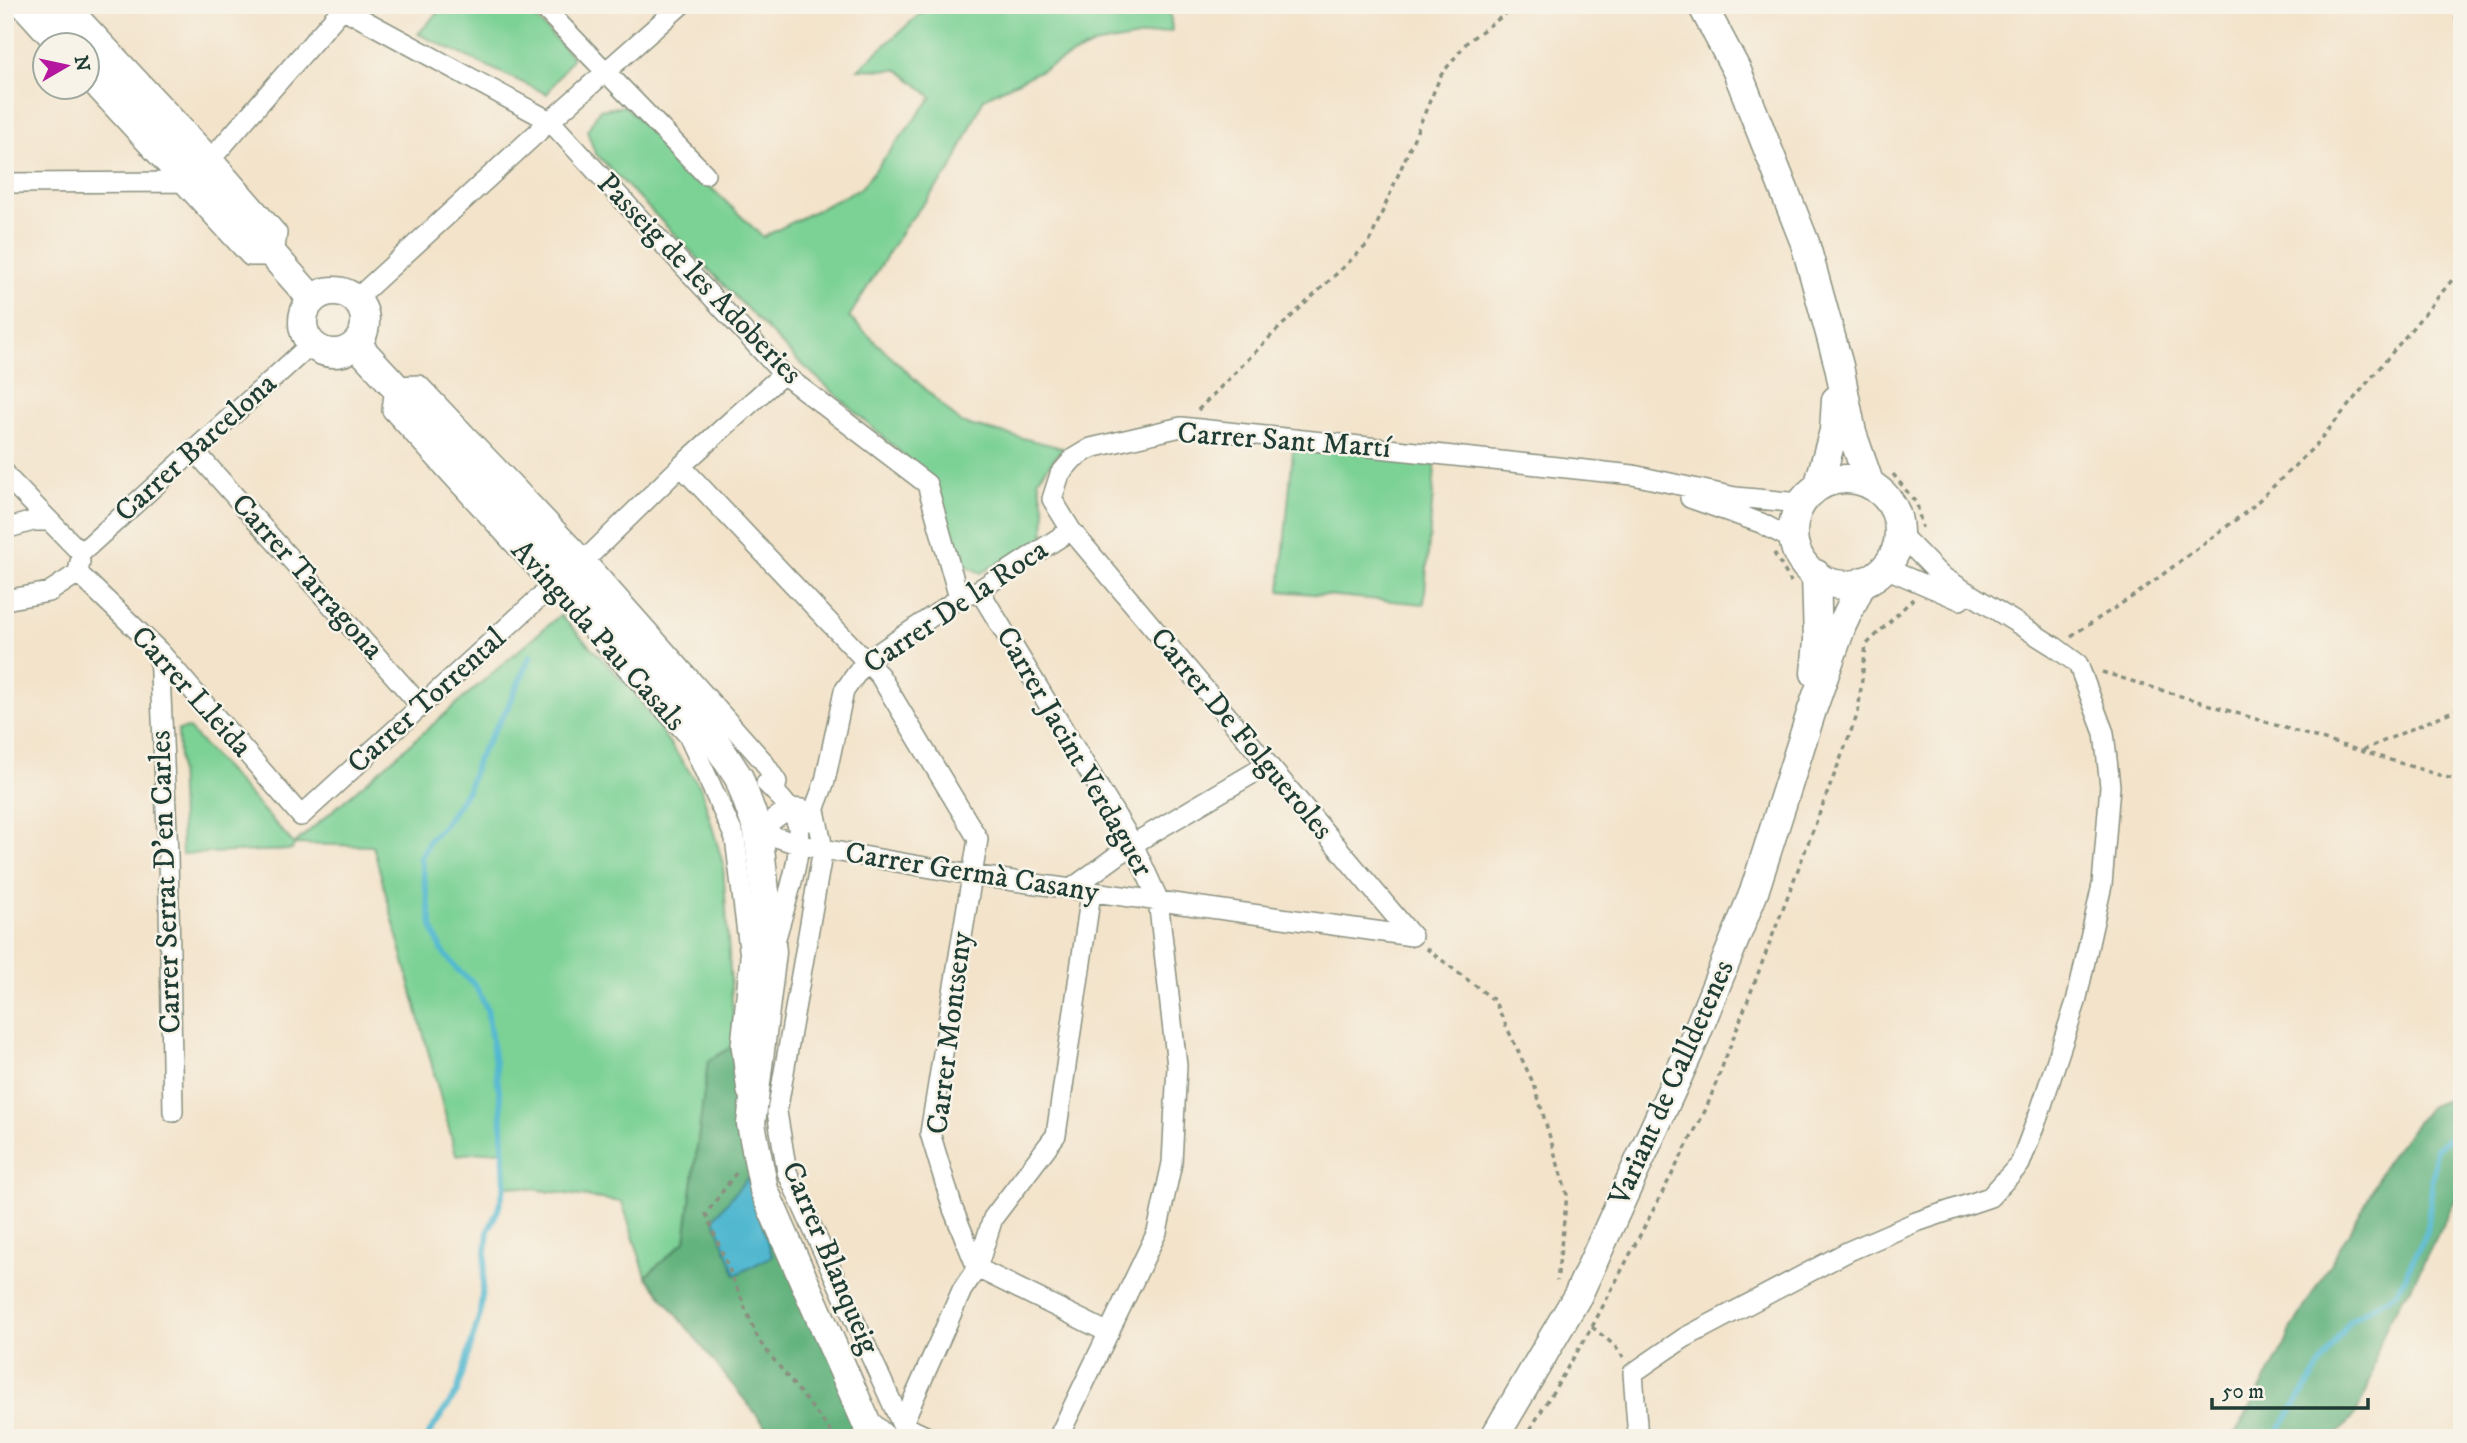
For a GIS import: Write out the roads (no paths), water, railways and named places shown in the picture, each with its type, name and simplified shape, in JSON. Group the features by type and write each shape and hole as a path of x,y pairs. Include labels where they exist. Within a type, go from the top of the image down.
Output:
{"street":[{"path":"19,5 43,32"},
{"path":"46,5 70,32"},
{"path":"69,5 212,158 277,233 274,256"},
{"path":"541,5 705,174"},
{"path":"356,299 681,5"},
{"path":"1638,1438 1633,1373 1684,1338 1849,1251 1916,1222 1990,1197 2020,1164 2076,1002 2102,884 2110,786 2104,733 2078,664 2062,643 1940,575 1912,535 1897,519 1890,502 1878,489 1881,479 1852,433 1839,366 1805,243 1737,71 1702,5"},
{"path":"212,158 339,8"},
{"name":"Passeig de les Adoberies","path":"339,8 550,121 783,374 927,484 959,598"},
{"path":"102,66 312,299"},
{"path":"102,96 250,256 274,256"},
{"path":"5,183 180,182"},
{"path":"326,291 342,291 356,299 364,314 365,330 356,344 342,352 325,352 311,344 303,329 303,313 312,299 326,291"},
{"name":"Carrer Barcelona","path":"81,553 311,344"},
{"name":"Avinguda Pau Casals","path":"356,344 701,720 748,762 789,808 797,823 800,845 772,952 751,1124"},
{"path":"1839,366 1834,431 1810,495 1795,519 1797,553 1815,574 1836,584 1854,584 1874,575 1912,535"},
{"path":"585,560 681,466 783,374"},
{"name":"Avinguda Pau Casals","path":"395,386 419,385 585,560 763,761 777,782 775,792"},
{"name":"Avinguda Pau Casals","path":"395,386 392,410 688,735 734,838 750,957 741,1045 751,1124"},
{"name":"Carrer Sant Martí","path":"1071,530 1052,499 1060,474 1074,458 1091,449 1181,427 1539,463 1633,475 1735,497 1810,495"},
{"name":"Carrer Tarragona","path":"193,449 421,706"},
{"name":"Carrer Sant Martí","path":"1539,463 1666,489 1761,523 1795,541"},
{"name":"Carrer Montseny","path":"681,466 880,676 978,839 930,1133 953,1209 977,1268"},
{"path":"5,473 81,553 78,573 49,592 5,600"},
{"path":"1810,495 1828,482 1881,479"},
{"path":"5,529 33,521 48,521"},
{"name":"Carrer De la Roca","path":"800,845 825,781 844,691 865,662 959,598 979,590 1071,530"},
{"name":"Carrer De Folgueroles","path":"1071,530 1412,936"},
{"name":"Carrer Lleida","path":"78,573 159,651 301,816"},
{"name":"Variant de Calldetenes","path":"1812,710 1818,641 1815,574"},
{"path":"1874,575 1924,584 2062,643"},
{"name":"Variant de Calldetenes","path":"1494,1438 1578,1294 1689,1052 1755,892 1812,710 1842,625 1874,575"},
{"name":"Carrer Torrental","path":"301,816 553,585"},
{"name":"Carrer Jacint Verdaguer","path":"979,590 1133,844 1158,900 1177,1066 1172,1163 1157,1232 1058,1438"},
{"name":"Carrer Serrat D'en Carles","path":"159,651 168,854 173,1112"},
{"name":"Avinguda Pau Casals","path":"701,720 739,778 758,831 772,952"},
{"path":"1071,888 1133,844 1267,765"},
{"path":"758,831 789,808 815,810"},
{"name":"Carrer De la Roca","path":"815,810 823,849"},
{"path":"758,831 800,845 823,849"},
{"name":"Carrer Germà Casany","path":"823,849 1091,893 1412,936"},
{"name":"Carrer Blanqueig","path":"823,849 777,1112 788,1171 892,1431"},
{"path":"892,1431 962,1290 977,1268 993,1218 1056,1135 1091,893"},
{"path":"751,1124 764,1190 867,1424 930,1438"},
{"path":"977,1268 1109,1333"}],"water":[{"path":"748,1177 772,1256 736,1275 714,1218"}],"waterway":[{"path":"426,1438 457,1392 480,1314 488,1231 498,1210 505,1185 501,1104 487,1009 475,985 457,969 441,949 432,926 421,858 430,839 444,825 468,789 478,758 508,707 531,655"},
{"path":"2274,1438 2349,1321 2397,1292 2427,1232 2436,1148 2462,1128"}]}
